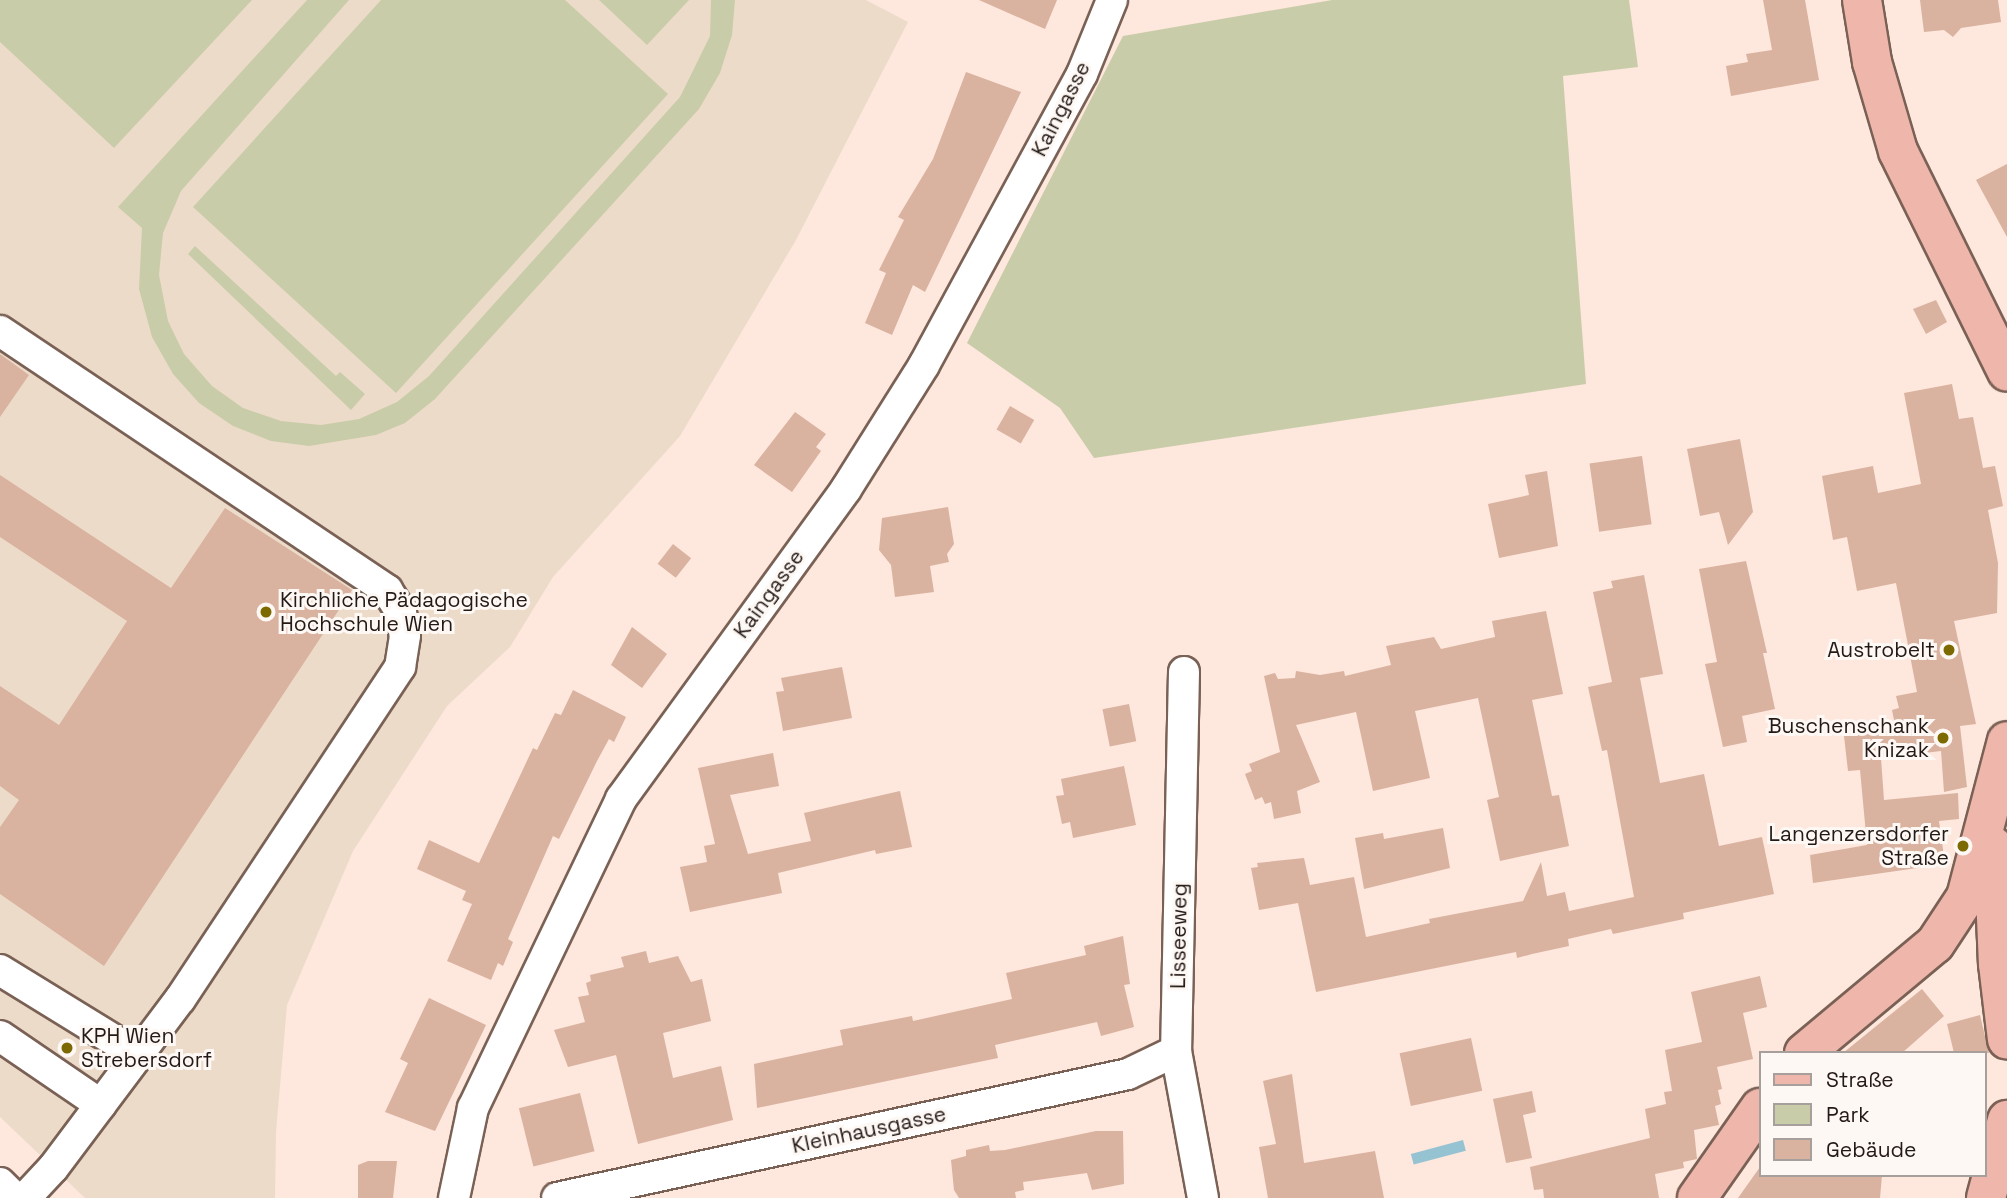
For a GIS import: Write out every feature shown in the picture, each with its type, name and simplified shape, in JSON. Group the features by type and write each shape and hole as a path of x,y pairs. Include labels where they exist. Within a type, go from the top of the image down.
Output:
{"main road":[{"path":"1862,0 1872,62 1898,151 2007,372"},
{"path":"1806,1051 1935,944 1966,897 1992,810 2007,741"},
{"path":"1992,810 1997,964 2005,1017"},
{"path":"1935,944 1969,948 1997,964"},
{"path":"1697,1198 1758,1111"},
{"path":"1986,1198 2007,1120"}],"street":[{"name":"Kaingasse","path":"454,1198 473,1108 621,799 846,489 924,365 1082,74 1112,0"},
{"path":"0,331 387,590 401,612 405,636 400,667 138,1055 25,1198"},
{"name":"Lisseeweg","path":"1184,672 1176,1051 1203,1198"},
{"path":"0,970 138,1055"},
{"path":"0,1037 101,1105"},
{"name":"Kleinhausgasse","path":"557,1198 1128,1074 1176,1051"},
{"path":"0,1183 15,1198"}],"shaded area":[{"name":"Kirchliche Pädagogische Hochschule Wien","path":"0,0 866,0 908,22 796,240 680,436 553,577 510,647 447,706 353,851 287,1005 276,1132 275,1198 85,1198 0,1117"}],"green space":[{"path":"0,0 252,0 114,148 0,42"},
{"path":"307,0 349,0 181,191 163,233 159,275 168,321 184,354 212,386 243,408 281,421 321,425 359,419 397,402 429,376 680,97 710,36 711,0 735,0 732,35 720,73 699,109 435,399 405,423 376,435 309,446 271,441 233,426 199,403 173,374 152,337 139,289 142,228 118,207"},
{"path":"381,0 565,0 668,94 396,393 193,207"},
{"path":"599,0 689,0 647,45"},
{"path":"1332,0 1629,0 1638,67 1563,76 1586,384 1094,458 1060,408 967,343 1123,36"},
{"path":"195,246 336,376 340,372 365,394 351,410 188,254"}],"water":[{"path":"1463,1140 1466,1151 1414,1165 1411,1154"}],"building":[{"path":"979,0 1057,0 1045,29"},
{"path":"1763,0 1805,0 1819,80 1731,96 1726,66 1748,62 1746,54 1772,50"},
{"path":"1920,0 1998,0 2001,22 1961,28 1953,37 1944,30 1924,32"},
{"path":"966,72 1021,92 925,292 913,285 892,335 865,323 886,273 879,270 904,220 898,217 933,159"},
{"path":"2007,164 2007,237 1976,180"},
{"path":"1936,300 1947,322 1926,334 1913,309"},
{"path":"0,354 29,375 0,417"},
{"path":"1952,384 1959,419 1973,417 1983,468 1995,466 2003,506 1988,510 1998,563 1997,613 1954,621 1976,724 1960,726 1967,787 1944,792 1941,751 1881,758 1884,800 1958,793 1959,819 1939,821 1945,864 1813,883 1810,855 1867,845 1860,770 1848,771 1844,736 1896,730 1892,710 1899,708 1896,696 1917,692 1896,583 1857,591 1847,537 1833,540 1822,476 1873,466 1878,493 1921,484 1904,393"},
{"path":"1010,406 1034,420 1021,443 996,429"},
{"path":"795,412 826,434 816,447 821,451 792,492 754,465"},
{"path":"1740,439 1753,512 1728,545 1719,512 1700,516 1687,449"},
{"path":"1642,456 1652,524 1599,532 1590,463"},
{"path":"1547,471 1558,546 1499,558 1488,504 1529,495 1525,475"},
{"path":"0,475 171,588 225,508 352,590 104,966 0,894 0,827 19,800 0,786 0,686 59,725 127,621 0,537"},
{"path":"948,507 954,544 947,554 949,562 930,566 934,592 895,597 891,565 879,550 882,518"},
{"path":"673,544 691,558 676,578 658,564"},
{"path":"1746,561 1767,653 1763,653 1775,709 1742,716 1747,742 1723,747 1705,664 1717,662 1699,569"},
{"path":"1644,575 1663,674 1640,678 1660,783 1704,774 1719,846 1762,837 1774,894 1683,913 1684,919 1613,934 1611,929 1568,939 1569,946 1517,958 1516,952 1316,992 1298,903 1259,910 1251,868 1258,867 1257,863 1304,858 1310,885 1354,877 1366,937 1430,923 1429,919 1523,901 1541,862 1547,896 1565,892 1569,911 1634,897 1607,750 1602,751 1588,687 1612,682 1593,592 1613,588 1611,581"},
{"path":"1546,611 1563,694 1532,700 1552,796 1559,795 1569,846 1500,861 1487,800 1499,797 1478,698 1415,711 1430,778 1373,791 1356,712 1296,725 1320,782 1297,791 1301,813 1274,819 1271,802 1265,804 1262,797 1255,800 1245,774 1252,771 1249,764 1280,752 1264,676 1275,673 1278,679 1295,678 1296,671 1320,675 1344,671 1345,676 1391,665 1386,646 1434,637 1441,649 1495,637 1492,621"},
{"path":"632,627 667,654 642,688 611,665"},
{"path":"842,667 852,718 783,731 776,692 784,691 781,678"},
{"path":"573,690 626,717 614,742 609,739 559,839 553,836 508,939 513,942 503,966 498,963 491,980 447,961 472,904 462,900 466,891 417,869 429,840 479,863 533,748 537,750 555,713 561,715"},
{"path":"1129,704 1136,741 1110,746 1102,709"},
{"path":"773,753 779,786 730,795 748,854 811,841 804,813 900,791 912,847 876,854 875,850 778,873 782,893 690,912 680,867 707,862 704,846 715,844 698,768"},
{"path":"1124,766 1136,825 1073,838 1070,822 1062,824 1056,796 1064,795 1061,779"},
{"path":"1443,828 1450,868 1364,889 1355,838 1383,833 1384,839"},
{"path":"1123,936 1130,984 1124,985 1134,1027 1101,1036 1097,1022 995,1045 998,1058 757,1108 754,1064 843,1045 840,1030 912,1016 913,1021 1012,999 1006,973 1086,955 1084,946"},
{"path":"646,951 649,963 678,956 691,982 702,979 711,1021 663,1033 673,1078 721,1066 733,1120 638,1144 616,1055 568,1067 554,1030 585,1022 578,997 589,995 586,983 591,981 590,975 624,967 621,957"},
{"path":"1760,976 1767,1007 1743,1013 1753,1059 1717,1067 1722,1089 1718,1090 1721,1104 1715,1106 1719,1125 1694,1130 1697,1159 1683,1162 1684,1168 1655,1174 1659,1198 1544,1198 1543,1189 1534,1190 1530,1167 1650,1138 1645,1109 1666,1104 1664,1092 1672,1091 1665,1050 1702,1042 1691,992"},
{"path":"1922,989 1944,1016 1904,1051 1845,1051"},
{"path":"429,998 486,1025 435,1131 385,1112 408,1063 400,1059"},
{"path":"1980,1015 1989,1053 1954,1051 1947,1024"},
{"path":"1471,1038 1482,1091 1411,1106 1400,1053"},
{"path":"1292,1074 1304,1163 1375,1151 1384,1198 1268,1198 1259,1147 1276,1144 1263,1081"},
{"path":"1532,1091 1536,1112 1523,1115 1532,1158 1506,1163 1493,1099"},
{"path":"580,1093 595,1151 533,1166 519,1108"},
{"path":"1096,1131 1123,1131 1124,1184 1092,1190 1087,1173 1023,1182 1024,1190 1015,1192 1016,1198 959,1198 954,1190 951,1160 966,1156 966,1150 989,1145 990,1151 1005,1150"},
{"path":"368,1161 397,1161 393,1198 358,1198 358,1165"},
{"path":"1758,1170 1758,1177 1882,1177 1880,1198 1738,1198"}],"place":[{"name":"Kirchliche Pädagogische Hochschule Wien","path":"266,612"},
{"name":"Austrobelt","path":"1949,650"},
{"name":"Buschenschank Knizak","path":"1943,738"},
{"name":"Langenzersdorfer Straße","path":"1963,846"},
{"name":"KPH Wien Strebersdorf","path":"67,1048"}]}
